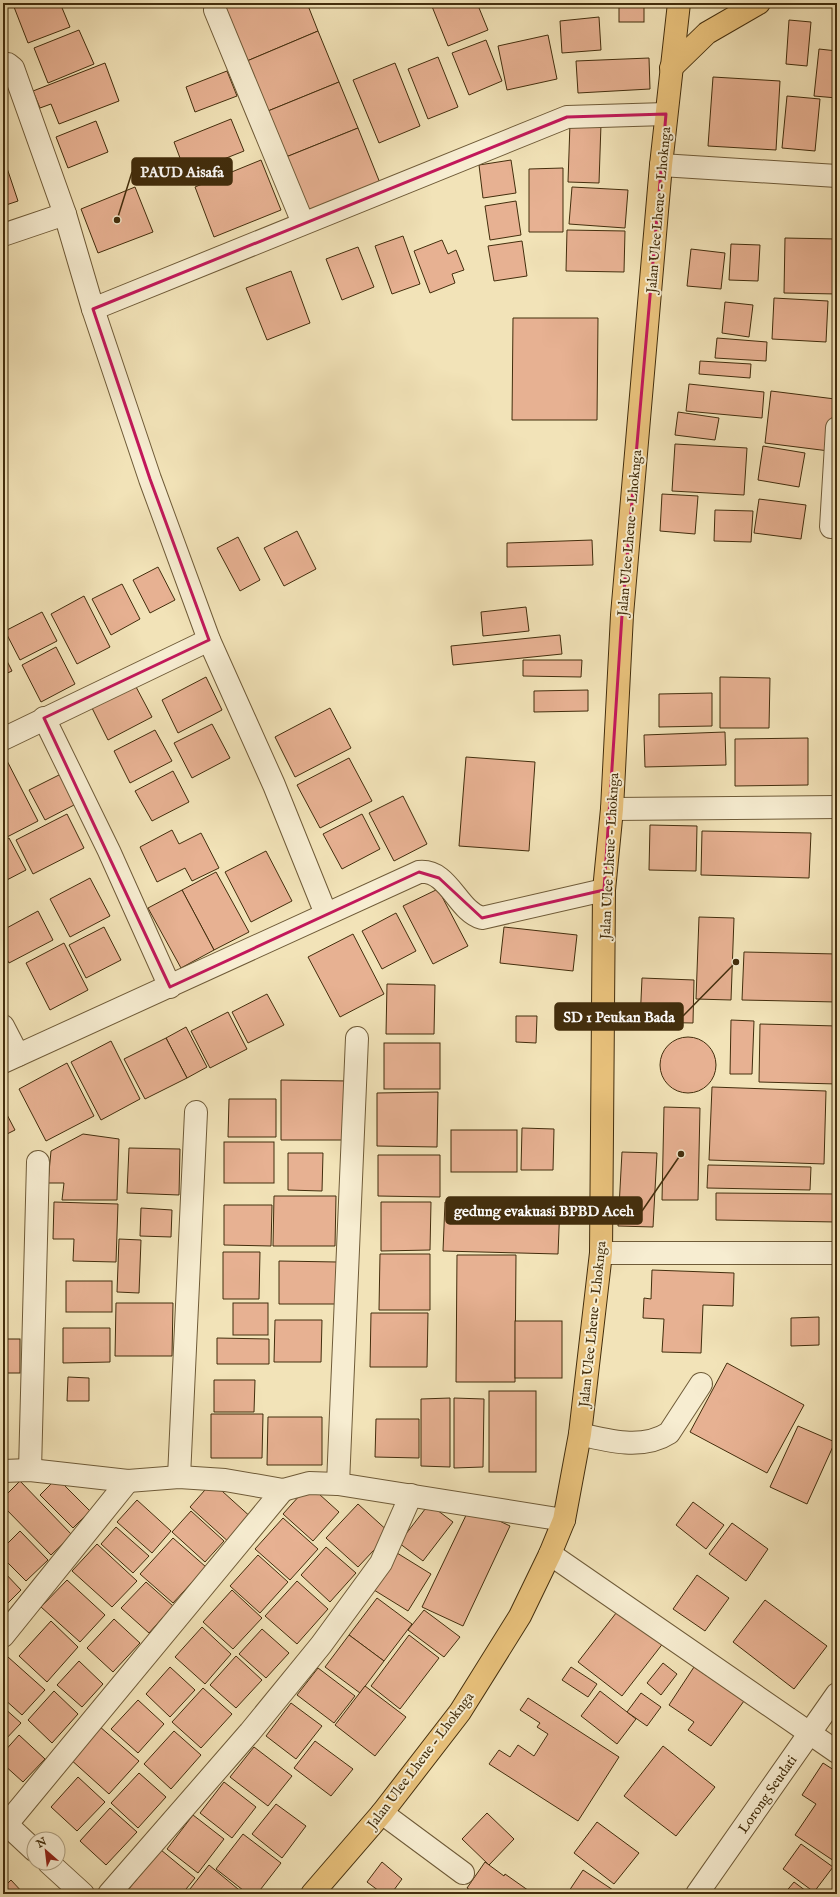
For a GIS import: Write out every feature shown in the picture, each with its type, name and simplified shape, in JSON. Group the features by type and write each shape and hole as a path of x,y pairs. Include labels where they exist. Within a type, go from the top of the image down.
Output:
{"main road":[{"name":"Jalan Ulee Lheue - Lhoknga","path":"312,1894 382,1813 460,1712 520,1616 550,1554 564,1520 580,1434 601,1253 604,890 612,809 622,614 661,165 679,3"},
{"path":"671,68 707,33 759,3"}],"street":[{"path":"215,10 303,223"},
{"path":"3,64 8,64 13,68 65,214 93,309 150,479 209,640 274,786 326,914"},
{"path":"93,309 567,117 666,114"},
{"path":"661,165 837,176"},
{"path":"3,235 65,214"},
{"path":"831,527 837,428"},
{"path":"3,739 209,640"},
{"path":"44,718 109,851 170,988"},
{"path":"612,809 837,807"},
{"path":"3,1026 11,1059 170,988 326,914 419,872 425,872 439,878 462,903 478,917 482,918 604,890"},
{"path":"338,1484 357,1038"},
{"path":"178,1476 196,1112"},
{"path":"30,1470 38,1162"},
{"path":"601,1253 837,1253"},
{"path":"580,1434 616,1443 642,1441 664,1436 669,1433 701,1384"},
{"path":"3,1471 30,1470 128,1481 178,1476 225,1480 282,1490 309,1483 338,1484 564,1520"},
{"path":"3,1636 128,1481"},
{"path":"26,1843 5,1823 282,1490"},
{"path":"109,1894 250,1732 321,1645 381,1563 411,1495"},
{"path":"550,1554 837,1752"},
{"name":"Lorong Seudati","path":"697,1894 837,1694"},
{"path":"382,1813 463,1873"},
{"path":"58,1871 83,1894"}],"highlighted area":[{"path":"666,114 622,615 604,890 482,918 439,878 419,872 170,987 44,718 209,640 150,479 93,309 567,117"}],"building":[{"path":"24,3 60,3 70,27 28,43 14,7"},
{"path":"236,3 307,3 318,31 247,61 225,7"},
{"path":"477,3 488,30 448,46 431,4"},
{"path":"619,5 644,5 644,22 619,22"},
{"path":"599,17 601,50 562,53 560,21"},
{"path":"789,20 811,22 807,66 786,64"},
{"path":"79,30 94,64 48,83 34,48"},
{"path":"318,31 339,82 268,111 247,61"},
{"path":"548,35 557,79 507,90 498,46"},
{"path":"486,40 502,81 469,95 452,53"},
{"path":"819,49 837,51 837,98 814,96"},
{"path":"438,57 458,107 428,119 408,69"},
{"path":"649,58 650,89 578,93 576,61"},
{"path":"105,63 119,101 59,124 51,104 40,108 33,91"},
{"path":"395,63 420,126 379,143 353,80"},
{"path":"227,71 237,96 195,112 186,87"},
{"path":"713,77 780,81 776,150 708,146"},
{"path":"339,82 358,128 286,157 268,111"},
{"path":"787,96 820,99 815,151 782,148"},
{"path":"231,119 244,151 186,174 174,142"},
{"path":"96,121 108,152 68,168 56,137"},
{"path":"570,123 601,124 599,183 568,182"},
{"path":"358,128 380,183 309,212 286,157"},
{"path":"261,160 281,210 214,237 195,187"},
{"path":"511,160 516,193 483,198 479,165"},
{"path":"5,162 18,201 3,206 3,163"},
{"path":"563,168 563,232 529,232 529,169"},
{"path":"135,187 153,232 98,253 81,209"},
{"path":"572,187 628,190 625,228 569,224"},
{"path":"516,201 521,235 490,240 485,206"},
{"path":"567,230 625,231 624,272 566,271"},
{"path":"403,236 420,284 392,294 375,246"},
{"path":"785,238 837,239 837,294 784,293"},
{"path":"442,240 448,254 456,250 464,270 452,274 455,283 430,293 414,251"},
{"path":"522,241 527,276 494,281 488,246"},
{"path":"731,244 760,245 758,281 729,280"},
{"path":"358,247 374,287 342,300 326,259"},
{"path":"691,249 725,253 721,289 687,286"},
{"path":"291,271 310,323 267,340 246,288"},
{"path":"774,298 828,301 826,342 772,339"},
{"path":"725,302 753,305 749,337 722,333"},
{"path":"513,318 598,318 597,420 512,420"},
{"path":"717,338 767,342 766,361 715,358"},
{"path":"700,361 751,364 750,378 699,374"},
{"path":"689,384 764,392 762,418 686,411"},
{"path":"771,391 835,399 829,451 765,443"},
{"path":"678,412 719,418 715,440 675,435"},
{"path":"675,444 747,448 744,495 672,491"},
{"path":"763,446 805,453 799,487 758,480"},
{"path":"662,494 698,496 695,534 660,531"},
{"path":"759,499 806,505 801,539 754,533"},
{"path":"715,510 753,511 751,542 714,541"},
{"path":"297,531 316,569 284,586 264,548"},
{"path":"238,537 260,580 240,591 217,548"},
{"path":"592,540 593,565 507,567 507,543"},
{"path":"158,567 175,600 150,613 133,580"},
{"path":"122,584 140,619 111,635 92,599"},
{"path":"84,596 110,647 77,664 51,614"},
{"path":"526,607 529,631 483,636 481,612"},
{"path":"42,612 57,641 20,660 5,631"},
{"path":"560,635 562,654 453,665 451,646"},
{"path":"56,647 75,684 41,702 22,665"},
{"path":"3,653 12,671 3,675"},
{"path":"523,660 582,660 581,677 523,676"},
{"path":"206,677 222,710 178,733 162,700"},
{"path":"720,677 770,678 769,728 720,728"},
{"path":"135,685 152,717 108,740 92,708"},
{"path":"588,690 588,711 534,712 534,691"},
{"path":"712,693 712,726 659,727 659,694"},
{"path":"330,708 351,748 295,777 275,737"},
{"path":"212,724 230,758 192,778 174,743"},
{"path":"155,730 172,761 130,783 114,751"},
{"path":"725,732 726,765 645,767 644,735"},
{"path":"808,738 808,785 735,786 735,739"},
{"path":"3,753 38,821 7,837 3,829"},
{"path":"466,757 535,762 529,851 459,846"},
{"path":"349,758 372,801 320,828 297,785"},
{"path":"173,771 189,802 152,821 135,791"},
{"path":"61,774 76,804 45,820 29,790"},
{"path":"403,796 427,844 394,861 369,813"},
{"path":"67,814 84,848 33,874 16,840"},
{"path":"362,814 380,849 342,869 323,834"},
{"path":"650,825 697,826 696,871 649,870"},
{"path":"172,830 179,844 201,833 219,868 192,881 185,868 157,882 140,847"},
{"path":"702,831 811,833 809,878 701,875"},
{"path":"9,838 26,870 3,882 3,841"},
{"path":"266,851 292,901 251,922 225,872"},
{"path":"216,872 249,932 214,950 182,890"},
{"path":"90,878 110,916 70,937 50,899"},
{"path":"438,889 468,946 433,964 403,906"},
{"path":"182,890 214,950 181,968 148,908"},
{"path":"38,911 53,940 9,963 3,952 3,930"},
{"path":"396,913 416,951 382,969 362,931"},
{"path":"699,917 734,918 731,1000 696,999"},
{"path":"104,927 121,960 86,978 69,945"},
{"path":"504,927 577,935 573,971 500,963"},
{"path":"353,934 384,994 340,1017 308,957"},
{"path":"64,943 88,990 50,1010 26,963"},
{"path":"744,952 837,954 837,1002 742,1000"},
{"path":"642,978 694,980 693,1023 640,1022"},
{"path":"387,984 435,985 434,1034 386,1034"},
{"path":"267,994 284,1025 248,1043 232,1012"},
{"path":"228,1012 247,1049 210,1068 191,1031"},
{"path":"516,1016 537,1016 536,1043 516,1042"},
{"path":"731,1020 754,1021 752,1074 730,1074"},
{"path":"760,1024 837,1026 837,1084 759,1082"},
{"path":"186,1027 207,1067 187,1078 166,1038"},
{"path":"682,1037 694,1037 704,1041 712,1049 716,1059 716,1071 712,1081 704,1089 694,1093 682,1093 672,1089 664,1081 660,1071 660,1059 664,1049 672,1041"},
{"path":"166,1038 187,1078 145,1099 124,1059"},
{"path":"111,1041 140,1099 101,1120 71,1062"},
{"path":"384,1043 440,1043 440,1089 384,1089"},
{"path":"67,1063 94,1116 46,1141 19,1089"},
{"path":"281,1080 349,1081 348,1140 281,1140"},
{"path":"712,1087 826,1091 824,1164 709,1160"},
{"path":"438,1092 437,1147 377,1146 377,1093"},
{"path":"229,1099 276,1099 276,1137 228,1137"},
{"path":"3,1107 15,1130 3,1136"},
{"path":"664,1107 700,1108 698,1200 662,1200"},
{"path":"522,1128 554,1129 553,1170 521,1170"},
{"path":"451,1130 517,1130 517,1172 451,1172"},
{"path":"83,1134 119,1139 117,1200 62,1200 64,1183 48,1183 51,1151"},
{"path":"224,1142 274,1142 274,1183 224,1183"},
{"path":"129,1148 180,1149 179,1195 127,1193"},
{"path":"622,1152 657,1153 653,1227 618,1226"},
{"path":"288,1153 323,1153 322,1191 288,1190"},
{"path":"378,1155 440,1155 440,1197 378,1196"},
{"path":"708,1165 811,1167 810,1190 707,1188"},
{"path":"716,1193 837,1194 837,1222 716,1220"},
{"path":"274,1196 336,1196 335,1246 273,1246"},
{"path":"54,1202 118,1204 116,1262 73,1261 74,1239 53,1239"},
{"path":"381,1202 431,1202 430,1250 381,1251"},
{"path":"445,1202 560,1204 558,1254 443,1251"},
{"path":"224,1205 272,1205 271,1246 224,1245"},
{"path":"141,1208 172,1210 171,1237 140,1236"},
{"path":"119,1239 141,1240 139,1293 117,1292"},
{"path":"223,1252 260,1252 259,1299 223,1299"},
{"path":"380,1254 430,1254 430,1310 379,1310"},
{"path":"457,1255 516,1255 515,1382 456,1382"},
{"path":"279,1261 337,1262 337,1304 279,1304"},
{"path":"652,1270 734,1273 733,1306 703,1305 701,1353 662,1352 664,1319 643,1318 644,1298 651,1299"},
{"path":"66,1281 112,1281 112,1312 66,1312"},
{"path":"116,1303 173,1303 172,1356 115,1356"},
{"path":"233,1303 268,1303 268,1335 233,1335"},
{"path":"371,1313 428,1313 427,1367 370,1367"},
{"path":"819,1317 819,1345 791,1346 791,1318"},
{"path":"275,1320 322,1320 321,1362 274,1362"},
{"path":"515,1321 562,1321 562,1378 515,1378"},
{"path":"63,1328 110,1328 110,1362 63,1363"},
{"path":"217,1338 269,1339 269,1364 217,1364"},
{"path":"3,1339 20,1339 20,1373 3,1373"},
{"path":"837,1353 837,1367 834,1366"},
{"path":"727,1363 804,1405 767,1473 690,1432"},
{"path":"68,1377 89,1378 89,1401 67,1401"},
{"path":"214,1380 255,1380 254,1412 214,1412"},
{"path":"489,1391 536,1391 536,1472 489,1472"},
{"path":"450,1398 450,1467 421,1466 421,1399"},
{"path":"454,1398 484,1399 483,1467 454,1468"},
{"path":"211,1414 263,1414 262,1458 211,1458"},
{"path":"268,1417 322,1417 322,1465 267,1465"},
{"path":"376,1419 419,1419 419,1458 375,1457"},
{"path":"798,1426 835,1442 807,1504 770,1487"},
{"path":"57,1478 90,1511 73,1528 40,1495"},
{"path":"20,1481 72,1535 51,1555 3,1506 3,1498"},
{"path":"212,1482 253,1519 231,1544 190,1507"},
{"path":"309,1485 339,1512 313,1541 283,1514"},
{"path":"137,1500 171,1531 152,1553 117,1522"},
{"path":"693,1502 724,1525 706,1549 676,1525"},
{"path":"358,1504 390,1533 358,1567 326,1538"},
{"path":"429,1504 453,1522 423,1561 399,1543"},
{"path":"470,1507 510,1526 463,1626 422,1607"},
{"path":"191,1511 224,1541 205,1562 172,1532"},
{"path":"283,1518 318,1549 290,1580 255,1549"},
{"path":"732,1523 768,1549 746,1581 709,1554"},
{"path":"116,1527 149,1556 133,1573 101,1544"},
{"path":"20,1531 48,1560 26,1581 3,1558 3,1548"},
{"path":"173,1538 206,1567 173,1603 140,1574"},
{"path":"97,1544 137,1581 112,1607 72,1571"},
{"path":"326,1547 356,1573 330,1602 301,1575"},
{"path":"397,1553 431,1574 408,1611 374,1590"},
{"path":"258,1555 288,1582 260,1613 230,1586"},
{"path":"3,1571 21,1590 4,1607 3,1606"},
{"path":"697,1575 729,1598 705,1631 673,1609"},
{"path":"67,1580 105,1615 80,1642 41,1607"},
{"path":"297,1581 328,1609 297,1644 265,1616"},
{"path":"146,1582 173,1606 149,1633 121,1608"},
{"path":"232,1590 262,1618 233,1649 203,1622"},
{"path":"377,1598 412,1624 384,1661 349,1635"},
{"path":"765,1600 827,1646 794,1689 733,1642"},
{"path":"620,1608 664,1642 622,1696 578,1662"},
{"path":"424,1610 460,1637 444,1657 408,1630"},
{"path":"114,1619 140,1643 113,1672 87,1648"},
{"path":"51,1621 78,1647 47,1682 19,1656"},
{"path":"202,1627 231,1654 205,1684 175,1657"},
{"path":"262,1629 289,1653 266,1678 239,1654"},
{"path":"349,1635 384,1661 360,1693 325,1667"},
{"path":"409,1635 439,1658 400,1709 371,1686"},
{"path":"236,1656 262,1680 236,1708 210,1685"},
{"path":"8,1657 45,1690 22,1715 3,1698 3,1662"},
{"path":"79,1661 103,1684 82,1707 57,1685"},
{"path":"663,1663 677,1674 661,1695 647,1683"},
{"path":"170,1667 195,1690 170,1717 146,1694"},
{"path":"571,1667 597,1684 588,1697 562,1680"},
{"path":"694,1667 744,1701 711,1746 688,1730 694,1722 669,1705"},
{"path":"318,1668 355,1696 334,1723 297,1695"},
{"path":"365,1686 406,1717 375,1756 335,1725"},
{"path":"203,1688 232,1714 201,1748 172,1722"},
{"path":"54,1691 78,1714 52,1743 28,1720"},
{"path":"600,1691 636,1719 617,1744 581,1716"},
{"path":"641,1693 661,1707 647,1726 627,1712"},
{"path":"528,1698 619,1757 578,1821 489,1764 499,1750 510,1757 518,1745 534,1756 548,1734 537,1727 540,1723 520,1710"},
{"path":"138,1700 164,1724 138,1753 111,1729"},
{"path":"291,1703 322,1726 296,1759 266,1736"},
{"path":"3,1707 21,1723 3,1742"},
{"path":"99,1726 139,1761 109,1794 69,1758"},
{"path":"174,1731 201,1755 171,1789 144,1764"},
{"path":"19,1735 45,1759 23,1782 3,1764 3,1753"},
{"path":"315,1741 353,1769 331,1796 294,1768"},
{"path":"663,1746 715,1787 676,1836 624,1796"},
{"path":"254,1747 292,1776 268,1806 230,1777"},
{"path":"823,1763 837,1772 837,1863 795,1835 816,1804 802,1795"},
{"path":"139,1773 166,1797 138,1828 111,1803"},
{"path":"78,1777 105,1802 77,1831 51,1807"},
{"path":"224,1782 256,1807 232,1838 200,1813"},
{"path":"276,1804 306,1826 282,1858 252,1834"},
{"path":"110,1808 137,1832 106,1865 80,1841"},
{"path":"487,1813 514,1839 489,1865 462,1839"},
{"path":"193,1815 224,1839 198,1873 167,1849"},
{"path":"597,1822 639,1853 614,1884 574,1853"},
{"path":"243,1834 281,1863 257,1894 248,1894 216,1869"},
{"path":"801,1844 833,1867 814,1892 783,1869"},
{"path":"161,1850 195,1878 182,1894 133,1894 128,1890"},
{"path":"382,1862 402,1879 391,1894 383,1894 367,1882"},
{"path":"485,1862 504,1876 505,1874 532,1893 476,1894 467,1888"},
{"path":"209,1865 244,1894 186,1894"},
{"path":"583,1870 619,1894 567,1894"},
{"path":"11,1880 24,1894 3,1894 3,1888"},
{"path":"794,1882 810,1894 784,1894"}],"place":[{"name":"PAUD Aisafa","path":"117,220"},
{"name":"SD 1 Peukan Bada","path":"736,962"},
{"name":"gedung evakuasi BPBD Aceh","path":"681,1154"}]}
